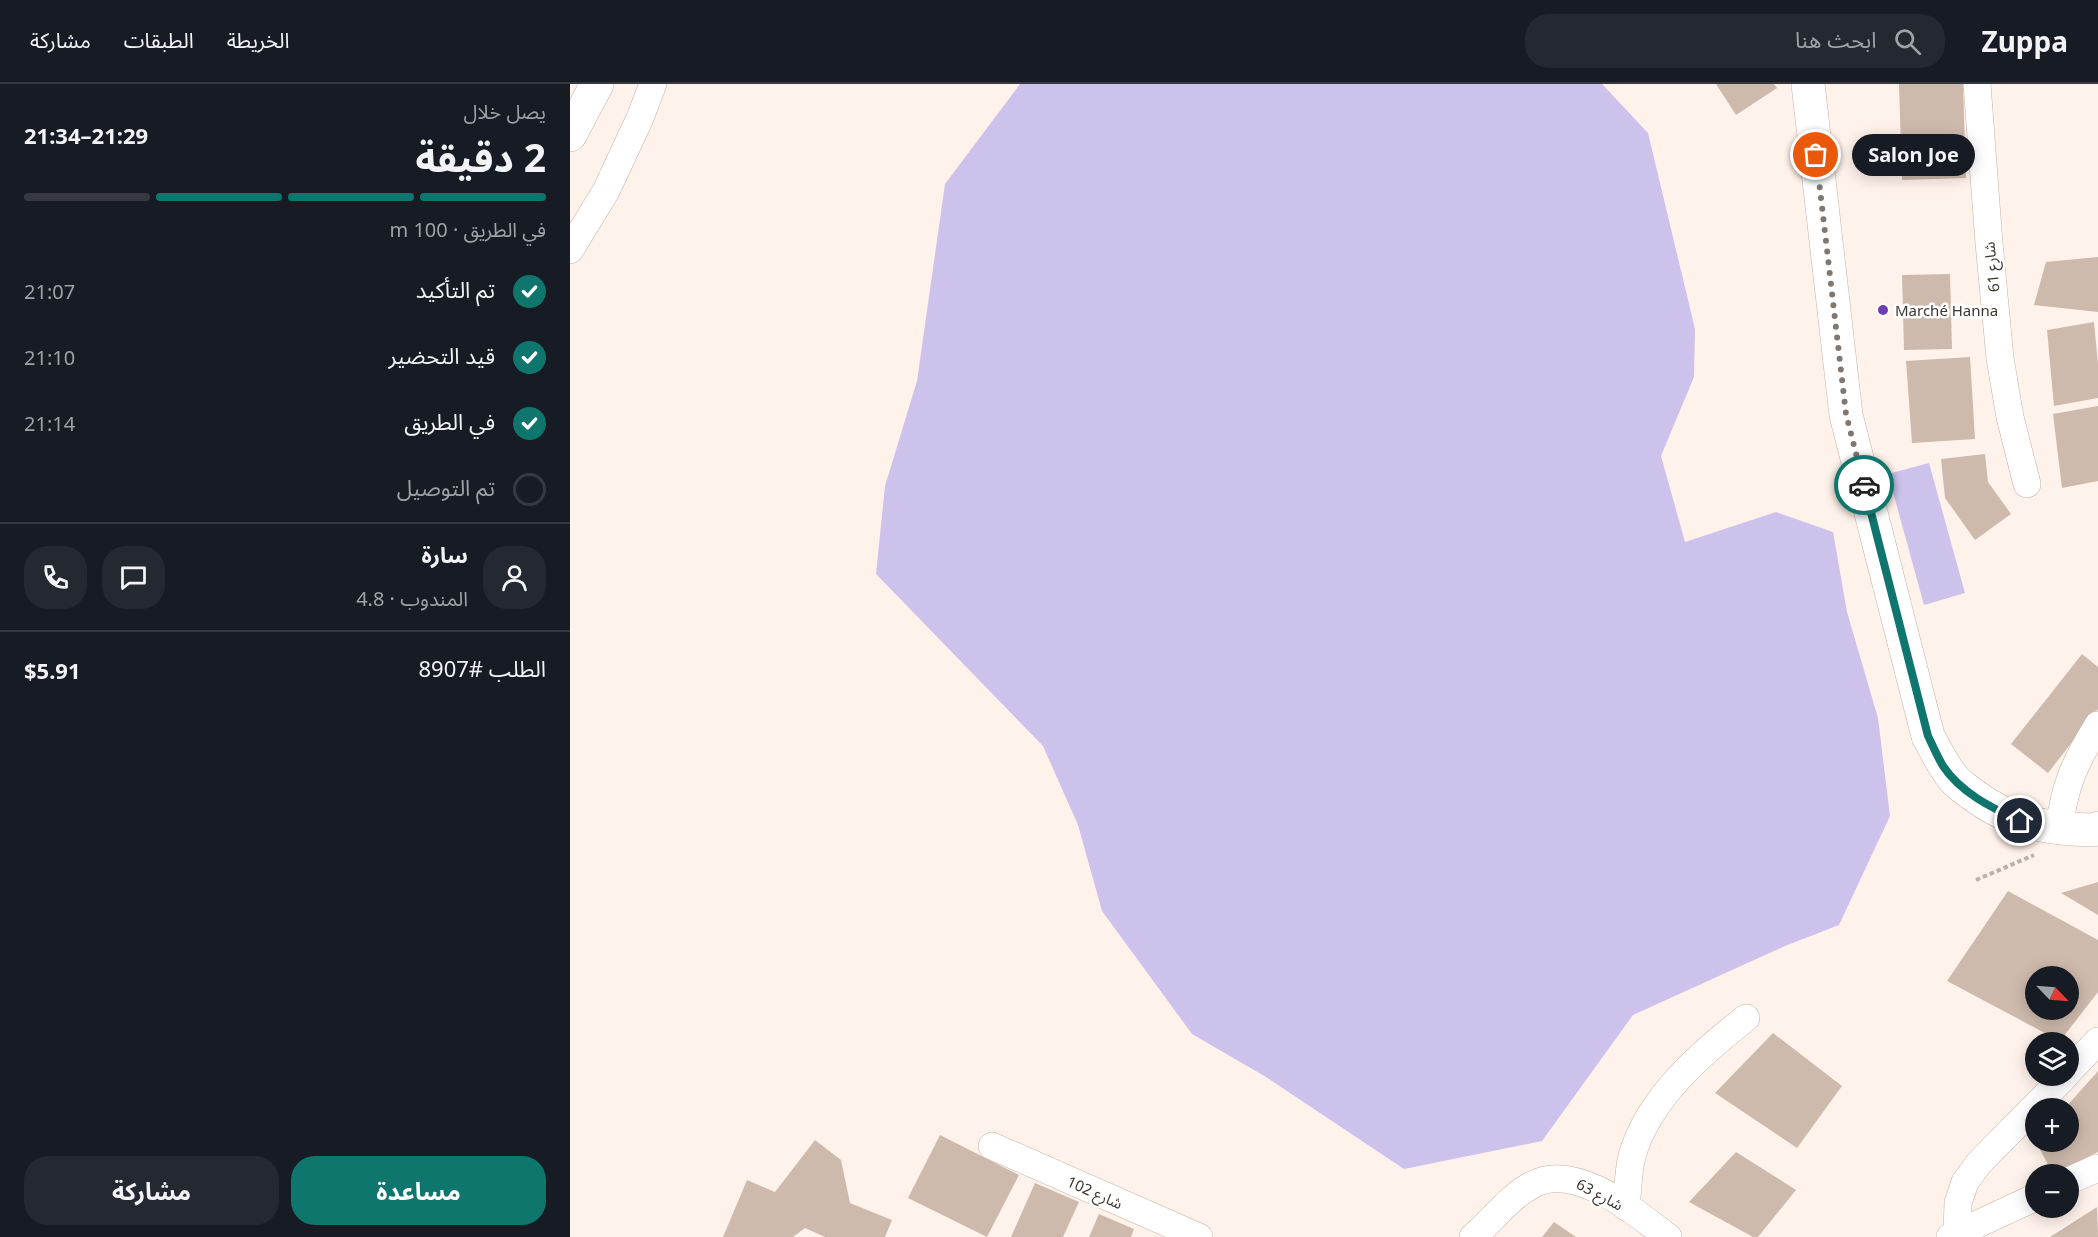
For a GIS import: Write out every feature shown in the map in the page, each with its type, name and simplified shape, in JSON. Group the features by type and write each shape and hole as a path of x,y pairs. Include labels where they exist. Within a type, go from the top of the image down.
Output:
{"main road":[{"path":"570,135 597,84"},
{"path":"1808,84 1846,414 1928,736 1943,765 1956,782 1984,803 2020,821 2059,830 2098,828"}],"street":[{"path":"570,250 606,191 640,118 652,84"},
{"name":"شارع 61","path":"1977,84 2000,358 2010,417 2027,484"},
{"path":"2059,830 2062,801 2078,756 2098,725"},
{"path":"1626,1207 1632,1157 1645,1126 1687,1069 1746,1018"},
{"path":"2079,1061 2098,1041"},
{"path":"1954,1235 1958,1203 1965,1182 1979,1163 2055,1086"},
{"name":"شارع 102","path":"992,1146 1199,1237"},
{"path":"2079,1176 2098,1167"},
{"name":"شارع 63","path":"1473,1237 1516,1196 1533,1184 1550,1178 1580,1181 1626,1207 1668,1237"},
{"path":"1954,1235 2025,1202"}],"shaded area":[{"path":"1020,84 1602,84 1648,133 1695,329 1694,377 1661,456 1685,542 1776,512 1833,532 1847,612 1878,718 1890,816 1839,925 1785,946 1633,1015 1542,1141 1404,1169 1266,1077 1192,1034 1102,911 1078,825 1043,746 876,574 885,486 917,381 945,184"},
{"path":"1929,463 1965,593 1924,605 1888,474"}],"building":[{"path":"1716,84 1774,84 1777,88 1736,115"},
{"path":"1899,84 1963,84 1966,178 1902,180"},
{"path":"2098,257 2098,312 2034,305 2046,262"},
{"path":"1950,274 1952,349 1904,350 1902,275"},
{"path":"2094,322 2098,398 2054,406 2047,330"},
{"path":"1970,357 1975,439 1912,443 1906,361"},
{"path":"2098,406 2098,481 2062,488 2053,414"},
{"path":"1985,454 1988,482 2011,514 1975,540 1945,498 1941,459"},
{"path":"2082,654 2098,667 2098,709 2048,773 2011,744"},
{"path":"2098,882 2098,915 2061,893"},
{"path":"2008,891 2098,940 2098,992 2079,1016 2079,966 2025,966 2025,1020 2076,1020 2067,1032 2043,1032 1947,981"},
{"path":"1773,1033 1842,1086 1797,1148 1715,1093"},
{"path":"2098,1071 2098,1152 2073,1164 2048,1164 2041,1152 2079,1152 2079,1098 2074,1098"},
{"path":"940,1135 1019,1175 987,1237 908,1198"},
{"path":"815,1140 841,1160 850,1203 892,1220 885,1237 825,1237 805,1228 793,1237 723,1237 747,1180 775,1192"},
{"path":"1736,1152 1796,1190 1758,1237 1753,1237 1689,1202"},
{"path":"1035,1183 1079,1202 1063,1237 1011,1237"},
{"path":"2097,1207 2098,1237 2050,1237"},
{"path":"1099,1214 1134,1229 1131,1237 1089,1237"},
{"path":"1554,1222 1576,1237 1542,1237"}],"way so far":[{"path":"1816,155 1846,414 1864,485"}],"place":[{"name":"Salon Joe","path":"1816,155"},
{"name":"Marché Hanna","path":"1883,310"}],"route":[{"path":"1864,485 1928,736 1943,765 1956,782 1984,803 2020,821"}]}
